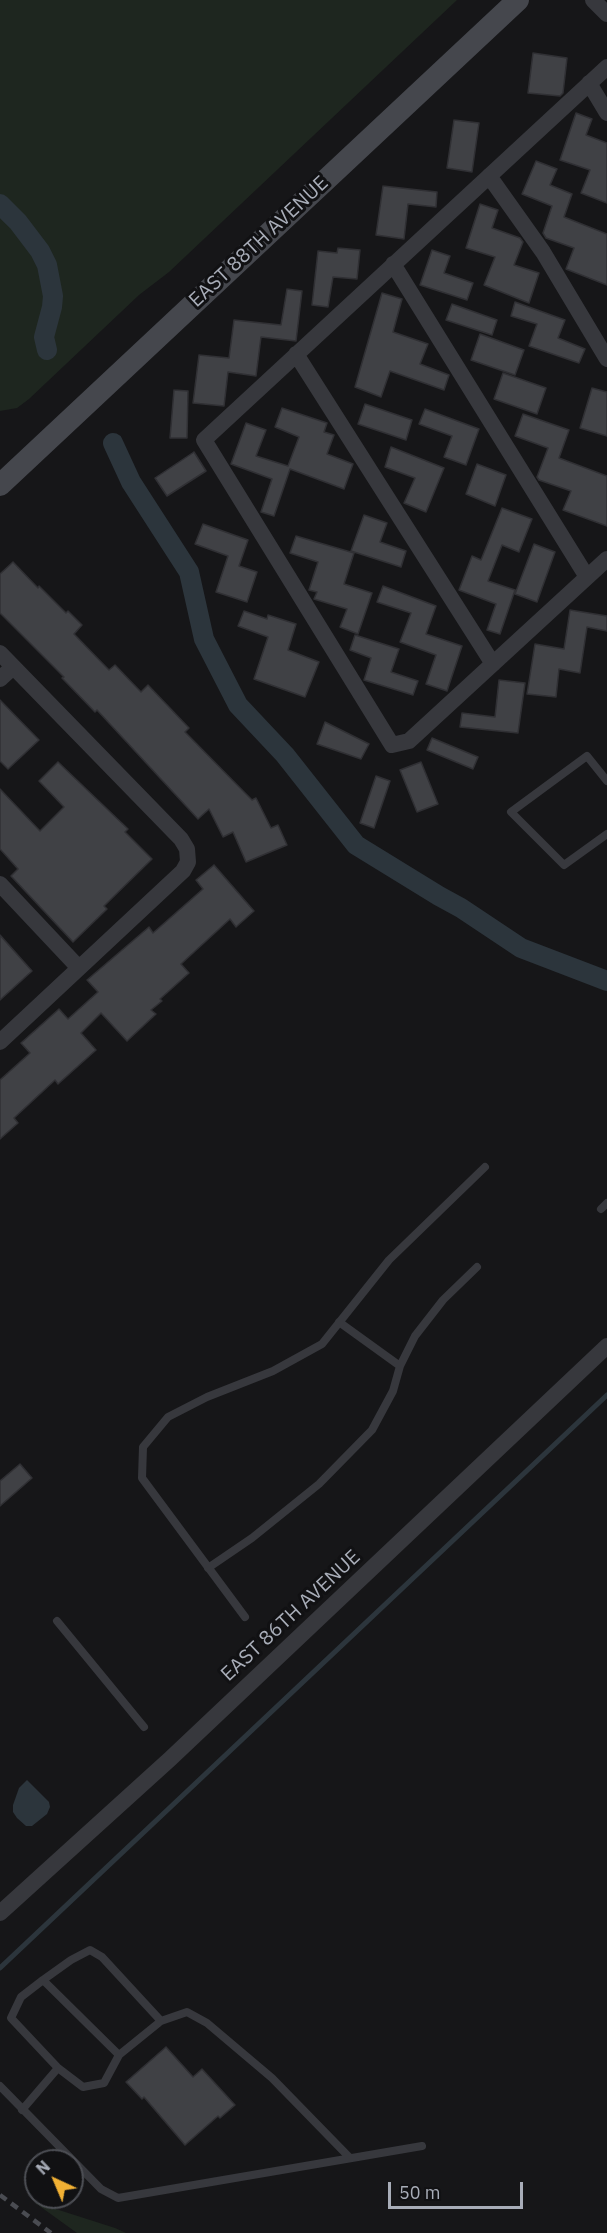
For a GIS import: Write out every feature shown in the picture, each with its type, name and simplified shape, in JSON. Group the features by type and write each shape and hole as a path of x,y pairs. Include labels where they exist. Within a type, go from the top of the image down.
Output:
{"main road":[{"name":"EAST 88TH AVENUE","path":"3,477 518,0"}],"street":[{"path":"593,0 607,14"},
{"path":"607,67 204,440 392,745 409,741 607,559"},
{"path":"589,83 607,113"},
{"path":"489,176 543,252 607,359"},
{"path":"393,264 587,577"},
{"path":"296,354 494,664"},
{"path":"0,653 181,839 187,849 188,862 183,871 0,1042"},
{"path":"0,679 13,667"},
{"path":"0,884 79,968"},
{"name":"EAST 86TH AVENUE","path":"0,1913 170,1759 607,1346"}],"lane":[{"path":"607,781 587,756 511,812 564,865 607,834"},
{"path":"245,1617 142,1478 143,1447 168,1417 207,1397 273,1371 322,1344 389,1260 485,1167"},
{"path":"208,1568 252,1538 319,1484 372,1430 393,1391 400,1366 416,1336 443,1300 477,1268"},
{"path":"339,1322 400,1366"},
{"path":"57,1621 144,1727"},
{"path":"161,2021 102,1957 90,1950 71,1959 21,1997 11,2018 58,2068 83,2087 104,2083 119,2055 161,2021 187,2012 207,2023 272,2078 350,2158"},
{"path":"43,1980 119,2055"},
{"path":"22,2110 58,2068"},
{"path":"0,2086 101,2189 118,2198 422,2146"}],"shaded area":[{"path":"0,0 457,0 169,272 139,295 29,399 17,408 0,411"},
{"path":"27,1780 49,1802 50,1807 47,1814 32,1826 26,1826 13,1812 19,1788"},
{"path":"44,2209 56,2209 126,2233 77,2233"}],"building":[{"path":"533,53 567,58 563,93 560,96 528,93"},
{"path":"576,113 592,119 586,135 607,143 607,203 581,193 590,170 560,160"},
{"path":"454,120 479,123 472,172 447,168"},
{"path":"536,161 557,169 550,185 572,194 564,217 607,234 607,285 566,269 574,248 546,238 543,233 552,206 522,194"},
{"path":"383,186 437,192 436,207 408,204 404,239 376,235"},
{"path":"480,204 498,210 492,228 520,238 523,242 514,265 539,273 529,303 484,285 495,257 466,248"},
{"path":"338,248 360,250 357,279 333,277 328,307 312,305 318,251 337,253"},
{"path":"432,250 450,256 444,273 473,283 467,300 420,285"},
{"path":"287,289 302,291 296,341 261,337 256,376 228,372 224,406 193,403 199,355 229,358 234,320 281,325"},
{"path":"382,293 402,299 393,332 428,344 420,364 449,375 444,390 390,371 381,397 355,387"},
{"path":"515,302 565,320 558,338 585,349 579,363 529,346 537,324 511,316"},
{"path":"452,304 497,320 492,335 446,320"},
{"path":"480,334 524,350 515,375 471,360"},
{"path":"503,373 546,388 537,414 494,399"},
{"path":"592,388 607,392 607,436 580,428"},
{"path":"174,390 188,391 187,438 170,438"},
{"path":"365,404 412,420 406,440 358,424"},
{"path":"282,408 327,423 324,432 334,435 327,454 353,464 344,489 290,469 274,516 261,512 272,479 231,464 246,423 266,430 256,456 288,466 299,437 275,427"},
{"path":"425,409 479,429 466,465 444,457 452,436 419,424"},
{"path":"523,414 569,430 559,458 607,476 607,526 563,510 571,491 539,480 537,477 548,448 515,436"},
{"path":"391,447 444,468 426,512 404,503 415,478 385,467"},
{"path":"194,452 206,471 167,496 155,478"},
{"path":"477,464 506,475 495,506 466,494"},
{"path":"502,508 532,519 519,552 502,545 488,581 515,590 500,634 487,630 496,604 459,590 472,556 481,560"},
{"path":"364,515 387,523 380,542 406,551 401,567 351,551"},
{"path":"203,524 248,540 239,566 257,572 247,602 216,592 228,556 195,544"},
{"path":"296,536 354,553 344,584 372,593 358,634 340,627 347,609 314,599 317,592 309,590 318,562 290,553"},
{"path":"534,544 555,552 537,602 515,594"},
{"path":"13,562 38,588 39,586 66,613 68,611 82,625 74,634 109,670 115,665 141,692 148,685 189,728 185,732 252,800 256,798 271,828 278,825 287,845 246,862 233,832 223,837 209,809 198,819 97,710 95,712 62,678 64,677 0,613 0,574"},
{"path":"383,586 436,606 426,634 462,646 447,691 426,684 436,655 400,642 411,613 377,602"},
{"path":"570,610 607,616 607,631 587,627 580,673 559,669 556,697 527,694 535,644 564,649"},
{"path":"244,611 267,619 268,615 296,624 288,650 319,662 305,697 254,679 268,637 238,626"},
{"path":"355,635 399,649 391,672 418,681 413,695 364,680 371,658 350,650"},
{"path":"499,680 525,683 518,733 460,727 462,713 495,717"},
{"path":"0,700 39,740 8,769 0,761"},
{"path":"325,722 369,744 361,759 317,744"},
{"path":"432,738 478,757 473,769 427,750"},
{"path":"58,762 128,829 125,832 152,859 104,906 107,909 73,942 11,876 18,869 0,849 0,789 40,831 64,807 39,781"},
{"path":"421,762 438,804 417,812 400,770"},
{"path":"376,776 390,781 374,828 360,823"},
{"path":"214,865 254,911 236,927 230,919 181,964 189,973 160,999 162,1001 151,1010 156,1014 127,1041 101,1013 81,1033 96,1050 58,1084 55,1080 14,1118 18,1123 0,1139 0,1080 30,1053 21,1043 59,1009 68,1019 98,992 87,980 149,927 153,933 203,889 196,880"},
{"path":"0,935 32,971 0,1000"},
{"path":"20,1464 32,1478 0,1506 0,1481"},
{"path":"166,2047 193,2077 202,2069 235,2105 220,2118 218,2116 185,2145 144,2097 142,2099 126,2082"}],"waterway":[{"path":"0,204 18,222 40,251 47,265 53,296 44,337 47,350"},
{"path":"113,443 131,482 189,572 204,639 238,705 285,755 356,845 461,908 521,948 607,981"},
{"path":"0,1968 607,1395"}],"railway":[{"path":"0,2195 51,2233"}]}
